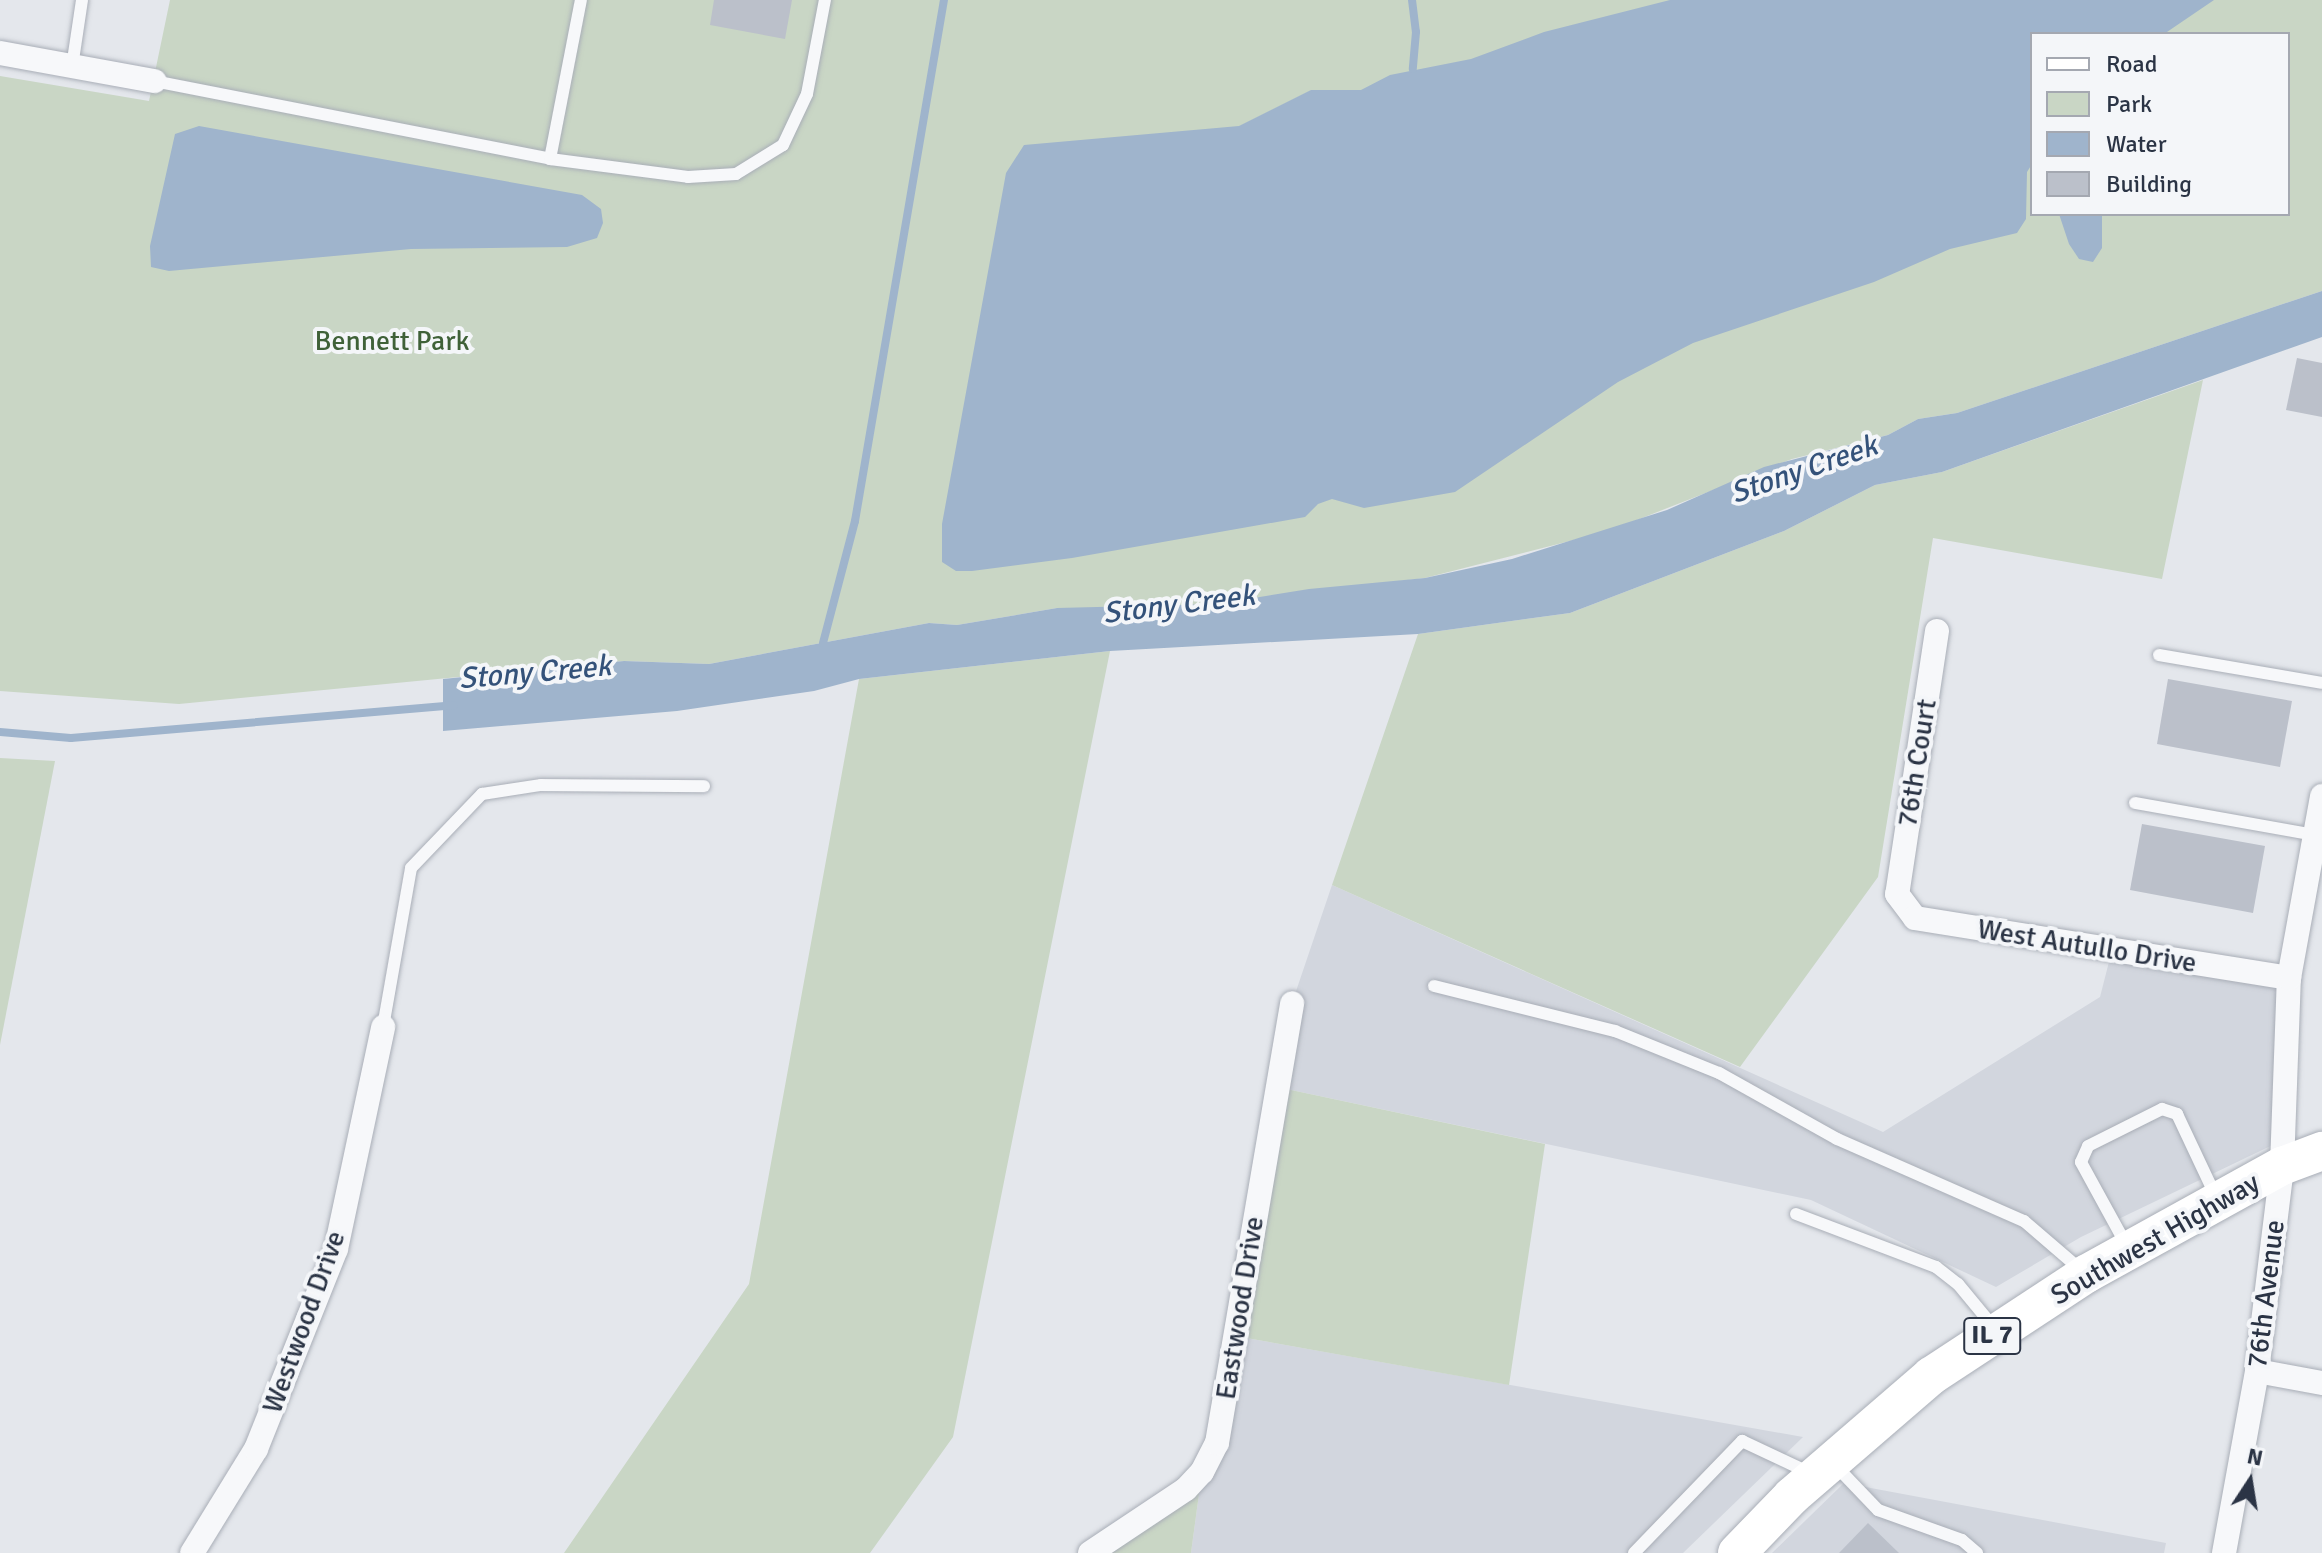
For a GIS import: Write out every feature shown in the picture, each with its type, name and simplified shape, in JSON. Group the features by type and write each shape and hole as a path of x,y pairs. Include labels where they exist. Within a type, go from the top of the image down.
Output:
{"main road":[{"name":"Southwest Highway","path":"1737,1553 1824,1469 1931,1376 2086,1274 2282,1166 2322,1151"}],"street":[{"path":"0,53 154,81"},
{"name":"76th Court","path":"1897,894 1937,631"},
{"name":"76th Avenue","path":"2224,1553 2257,1371 2282,1166 2289,978 2322,796"},
{"name":"West Autullo Drive","path":"1897,894 1915,918 2289,978"},
{"name":"Eastwood Drive","path":"1090,1553 1186,1489 1217,1443 1292,1003"},
{"name":"Westwood Drive","path":"192,1553 256,1449 336,1249 383,1027"},
{"path":"2257,1371 2322,1383"}],"lane":[{"path":"72,67 82,0"},
{"path":"550,159 581,0"},
{"path":"154,81 550,159 688,177 736,174 783,145 807,94 825,0"},
{"path":"2159,655 2322,683"},
{"path":"383,1027 411,868 482,794 541,785 704,786"},
{"path":"2135,803 2315,835"},
{"path":"1434,986 1615,1031 1719,1073 1837,1139 2024,1221 2086,1274"},
{"path":"2129,1251 2081,1162 2088,1146 2162,1109 2177,1114 2218,1201"},
{"path":"1796,1214 1936,1267 1958,1284 1998,1333"},
{"path":"1634,1553 1742,1441 1824,1469 1878,1510 1962,1540 1977,1553"}],"shaded area":[{"path":"1332,885 1883,1132 2100,997 2112,950 2289,978 2283,1140 2081,1237 1996,1287 1811,1200 1277,1087 1292,1003"},
{"path":"1235,1336 1803,1437 1683,1553 1191,1553 1202,1472"},
{"path":"1844,1483 2166,1543 2164,1553 1772,1553"}],"green space":[{"name":"Bennett Park","path":"170,0 2322,0 2322,291 1957,413 1918,419 1888,435 1792,459 1609,531 1425,578 1167,609 1057,608 957,625 929,623 709,664 624,661 179,704 0,691 0,76 149,101"},
{"path":"2203,380 2162,579 1933,538 1878,877 1740,1067 1332,885 1418,634 1570,613 1784,531 1875,485 1942,472"},
{"path":"1110,651 953,1437 870,1553 564,1553 749,1284 859,679"},
{"path":"0,758 55,761 0,1045"},
{"path":"1277,1087 1545,1144 1509,1385 1235,1336"},
{"path":"1202,1472 1191,1553 1090,1553"}],"water":[{"path":"1670,0 2214,0 2167,32 2030,32 2030,167 2027,172 2026,219 2017,233 1950,249 1874,282 1693,343 1618,382 1455,492 1364,508 1332,499 1318,504 1305,517 1072,558 972,571 956,571 942,562 942,524 1006,173 1024,145 1239,126 1311,90 1361,90 1390,75 1471,59 1544,32"},
{"path":"199,126 582,195 601,209 603,223 597,238 567,247 411,249 169,271 151,267 150,246 175,134"},
{"path":"2060,216 2102,216 2102,248 2093,262 2079,259 2069,244"},
{"path":"2322,291 2322,337 1942,472 1875,485 1784,531 1570,613 1418,634 1110,651 859,679 814,691 677,711 443,731 443,679 624,661 709,664 929,623 957,625 1057,608 1217,604 1309,589 1425,578 1512,559 1667,510 1764,467 1888,435 1918,419 1957,413"}],"building":[{"path":"714,0 792,0 785,39 710,25"},
{"path":"2297,358 2322,363 2322,417 2286,410"},
{"path":"2168,679 2292,701 2280,767 2157,744"},
{"path":"2142,824 2265,846 2253,913 2130,890"},
{"path":"1868,1523 1899,1553 1839,1553"}],"waterway":[{"path":"823,643 855,521 944,0"},
{"path":"1412,0 1416,32 1413,69"},
{"name":"Stony Creek","path":"0,732 71,738 454,705"}]}
